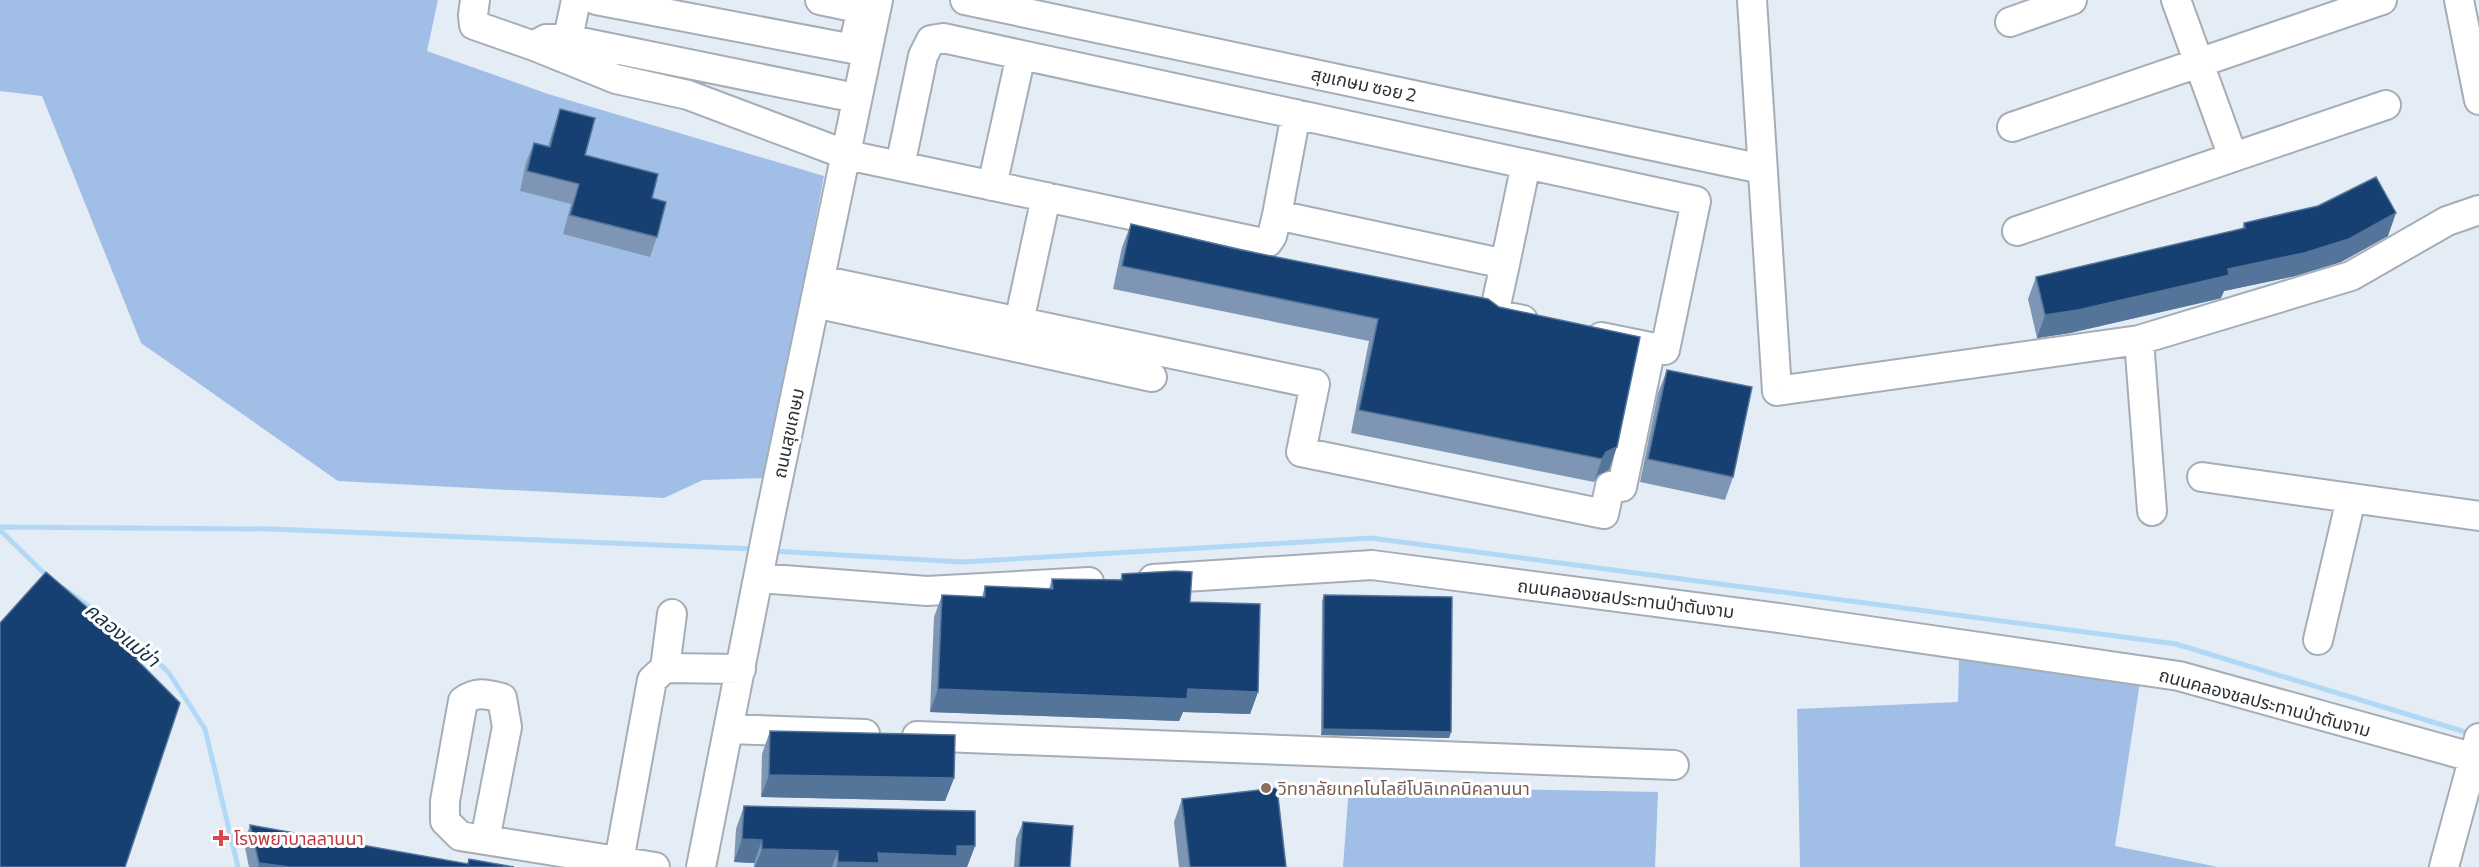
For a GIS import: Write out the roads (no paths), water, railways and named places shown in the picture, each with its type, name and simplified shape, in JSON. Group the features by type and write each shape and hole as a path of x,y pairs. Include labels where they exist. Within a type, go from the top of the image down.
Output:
{"street":[{"path":"475,0 474,25 534,46 546,39 616,79 688,95 837,151 1263,243 1268,242 1272,237 1296,114"},
{"path":"565,48 576,0"},
{"path":"596,0 853,49"},
{"path":"820,0 858,8 860,21 841,95 837,151"},
{"name":"ถนนสุขเกษม","path":"701,867 817,292 837,151 878,0"},
{"name":"สุขเกษม ซอย 2","path":"965,0 1762,169"},
{"path":"1752,0 1777,391 2139,340 2351,276 2447,221 2479,210"},
{"path":"2010,22 2072,0"},
{"path":"2176,0 2233,158"},
{"path":"2012,128 2382,0"},
{"path":"2459,0 2479,100"},
{"path":"900,166 922,56 931,40 943,38 1527,164 1696,201 1665,350 1494,314 1527,164"},
{"path":"565,48 841,95"},
{"path":"992,186 1021,55"},
{"path":"2017,231 2386,105"},
{"path":"1019,322 1046,197"},
{"path":"1276,215 1505,264"},
{"path":"817,292 1019,322 1315,384 1301,452 1604,514 1610,486 1622,488 1651,347"},
{"path":"817,292 1152,377"},
{"path":"2139,340 2152,511"},
{"path":"2202,477 2479,516"},
{"path":"2318,640 2351,499"},
{"name":"ถนนคลองชลประทานป่าตันงาม","path":"759,578 927,591 1372,565 1763,616 2179,676 2477,752"},
{"path":"619,861 652,680 665,668 672,614"},
{"path":"665,668 741,669"},
{"path":"729,729 1674,765"},
{"path":"2444,867 2477,752"},
{"path":"485,840 655,867"}],"waterway":[{"path":"0,527 272,529 754,549"},
{"name":"คลองแม่ข่า","path":"0,530 48,577"},
{"path":"772,551 961,562 1371,538 2176,644 2472,734"},
{"name":"คลองแม่ข่า","path":"63,588 130,635 169,673 205,729 238,867"}],"place":[{"name":"วิทยาลัยเทคโนโลยีโปลิเทคนิคลานนา","path":"1266,788"},
{"name":"โรงพยาบาลลานนา","path":"221,838"}]}
